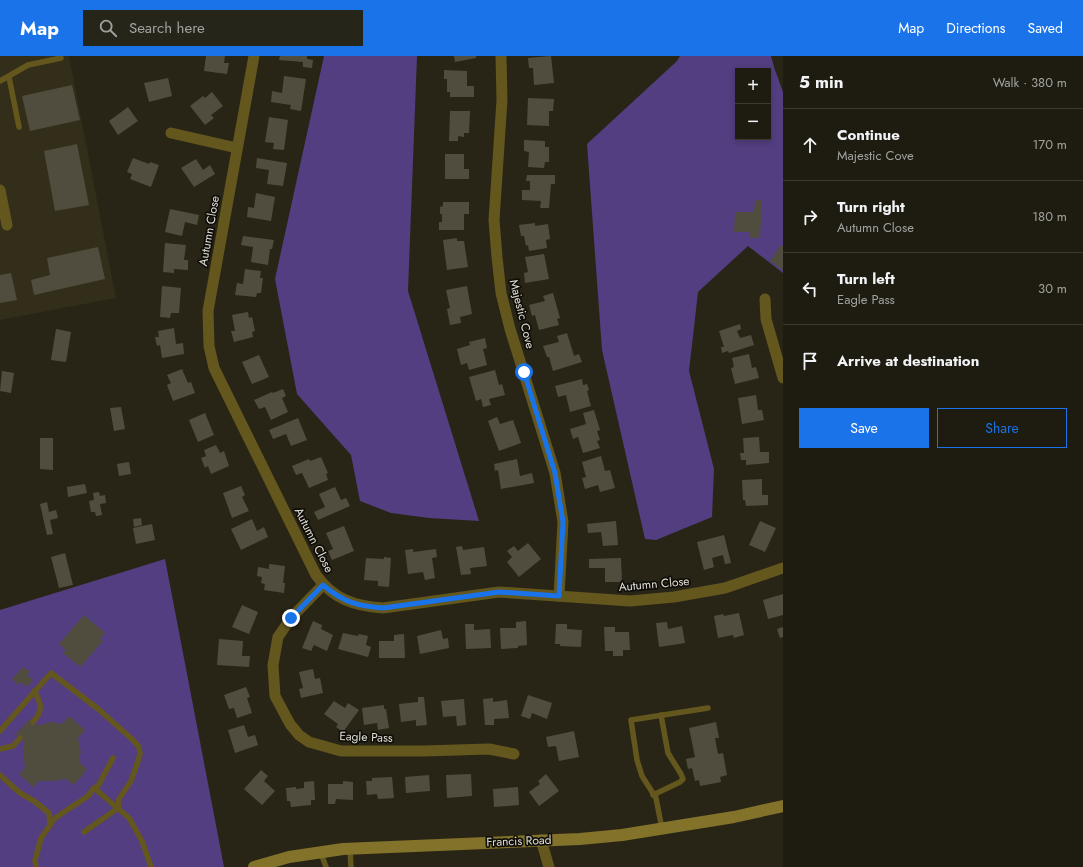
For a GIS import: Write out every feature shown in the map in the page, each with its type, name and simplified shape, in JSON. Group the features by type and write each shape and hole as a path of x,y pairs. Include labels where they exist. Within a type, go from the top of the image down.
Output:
{"street":[{"name":"Autumn Close","path":"254,56 208,311 209,346 214,368 316,574 323,585 343,600 365,607 383,608 499,592 630,601 674,597 725,588 783,568"},
{"name":"Majestic Cove","path":"501,56 502,100 494,220 497,256 501,293 510,329 555,473 563,522 559,596"},
{"path":"171,133 237,148"},
{"path":"0,190 3,225"},
{"path":"765,299 766,319 783,378"},
{"name":"Eagle Pass","path":"323,585 291,618 278,637 273,664 275,696 290,724 300,735 309,742 341,751 424,751 489,748 514,754"},
{"name":"Francis Road","path":"254,867 289,857 350,849 580,839 662,829 734,817 783,806"},
{"path":"541,840 548,867"}],"lane":[{"path":"0,81 28,65 61,58"},
{"path":"8,77 18,127"},
{"path":"0,731 51,673 98,708 139,747 140,754 135,770 131,781 119,800 118,808 84,832"},
{"path":"33,722 41,711 40,700 34,691"},
{"path":"662,829 656,798 642,776 637,760 631,720 708,708"},
{"path":"653,794 680,782 682,779 681,774 668,753 661,715"},
{"path":"0,748 13,746 20,738"},
{"path":"36,867 35,860 41,838 50,825 55,818 88,796 94,788 98,786 113,758"},
{"path":"0,775 20,793 34,801 49,813 50,825"},
{"path":"94,788 129,818 142,841 151,867"},
{"path":"350,849 351,867"},
{"path":"321,853 326,867"}],"shaded area":[{"path":"0,56 69,56 116,298 0,320"},
{"path":"324,56 417,56 408,291 479,521 429,518 391,513 360,501 351,455 297,394 275,279"},
{"path":"680,56 771,56 783,92 783,273 748,246 698,292 689,371 714,469 712,517 656,540 645,539 602,350 587,144 677,61"},
{"path":"165,559 224,867 0,867 0,610"}],"building":[{"path":"206,56 225,56 224,63 229,63 227,74 204,71"},
{"path":"280,56 307,56 307,59 313,60 312,68 303,67 303,62 279,60"},
{"path":"454,56 476,56 476,58 455,62"},
{"path":"551,56 554,83 534,85 533,68 529,68 528,58"},
{"path":"444,70 467,71 467,86 474,86 474,97 450,97 450,92 447,92 447,79 444,79"},
{"path":"284,76 306,79 301,111 290,109 291,105 271,102 272,91 282,93"},
{"path":"168,78 172,96 149,102 144,83"},
{"path":"72,85 80,120 30,131 22,96"},
{"path":"212,92 223,106 211,115 214,118 205,125 190,106 203,96 205,98"},
{"path":"528,98 554,99 553,111 549,111 549,126 527,125"},
{"path":"128,107 138,121 118,135 109,121"},
{"path":"450,111 470,111 469,133 464,133 464,137 458,136 458,141 449,141"},
{"path":"269,117 288,120 284,150 273,149 274,143 265,142"},
{"path":"524,140 545,141 545,147 549,147 549,162 545,162 544,168 528,167 529,152 524,151"},
{"path":"77,144 89,205 55,211 44,151"},
{"path":"445,154 464,154 464,169 469,169 469,179 445,179"},
{"path":"133,158 149,164 150,162 159,165 151,187 130,179 132,174 127,172"},
{"path":"257,158 287,163 283,186 267,184 269,170 256,168"},
{"path":"196,159 203,170 210,165 215,174 194,187 181,168"},
{"path":"527,175 555,175 555,184 551,184 549,208 540,208 541,201 522,200 522,190 530,190 530,181 526,181"},
{"path":"256,193 275,197 271,221 247,217 248,207 254,208"},
{"path":"755,200 762,200 760,238 749,238 749,232 734,232 735,212 754,212"},
{"path":"443,202 469,202 469,214 464,214 464,230 439,230 439,222 442,222 440,207 443,206"},
{"path":"170,209 199,215 197,225 185,222 182,236 165,232"},
{"path":"535,223 535,226 548,224 550,239 546,240 547,248 529,251 528,245 526,246 524,236 521,236 519,225"},
{"path":"243,236 274,240 272,249 270,249 268,265 251,262 253,247 241,245"},
{"path":"457,238 457,241 464,241 468,267 447,270 443,240"},
{"path":"165,243 186,245 184,260 188,260 188,270 174,269 174,273 163,272"},
{"path":"781,245 783,246 783,270 770,261"},
{"path":"98,247 105,279 34,295 31,280 50,275 47,258"},
{"path":"544,254 549,279 525,283 524,273 528,272 525,257"},
{"path":"245,269 261,271 260,278 263,278 261,293 257,293 256,297 235,295 237,283 243,284"},
{"path":"11,273 17,300 0,303 0,275"},
{"path":"162,286 181,288 179,313 171,313 170,318 160,317"},
{"path":"467,286 472,314 460,317 461,323 450,325 447,309 450,308 446,290"},
{"path":"553,293 560,318 557,319 559,325 539,330 535,315 532,316 529,305 545,301 543,296"},
{"path":"248,312 249,318 252,317 255,331 252,332 253,337 234,342 231,331 235,331 232,315"},
{"path":"740,324 741,329 737,331 740,338 751,335 754,345 729,353 728,351 722,353 721,347 724,347 719,331"},
{"path":"174,328 176,344 183,343 184,354 162,358 160,345 157,346 155,337 159,337 158,331"},
{"path":"56,329 71,332 66,362 51,360"},
{"path":"567,333 574,356 579,354 582,362 553,371 549,357 547,357 543,346 559,342 557,336"},
{"path":"485,338 487,348 483,349 487,365 469,370 467,363 461,365 457,349 470,345 469,342"},
{"path":"749,354 752,368 756,367 759,378 735,384 731,368 734,367 732,358"},
{"path":"259,355 269,377 252,384 242,362"},
{"path":"182,369 188,383 191,382 195,393 173,401 167,385 171,383 167,375"},
{"path":"495,370 499,385 502,384 505,395 489,399 491,405 483,407 481,399 476,401 469,377"},
{"path":"2,371 14,373 11,393 0,391"},
{"path":"582,379 583,385 587,384 589,390 587,391 591,406 570,412 566,395 558,397 555,386"},
{"path":"283,389 286,396 282,398 288,412 271,420 265,407 259,409 254,400"},
{"path":"756,395 758,410 762,410 764,420 742,424 738,398"},
{"path":"121,407 125,429 114,431 110,408"},
{"path":"594,410 600,430 597,431 600,440 597,441 600,448 583,453 578,437 573,439 570,429 586,424 583,413"},
{"path":"205,413 214,435 198,442 189,420"},
{"path":"497,417 500,424 513,420 521,443 499,451 488,421"},
{"path":"298,418 307,440 291,446 286,434 273,439 269,430"},
{"path":"759,437 760,452 769,452 769,463 746,465 746,460 741,460 740,453 744,453 743,438"},
{"path":"40,438 53,438 53,470 40,469"},
{"path":"216,445 220,453 224,451 229,466 211,474 208,466 205,468 201,458 206,456 204,450"},
{"path":"601,456 605,471 610,470 615,488 600,492 598,485 585,489 582,478 586,477 582,462"},
{"path":"321,457 328,473 326,474 328,480 309,488 302,473 296,475 292,466 309,459 310,461"},
{"path":"517,459 520,476 532,473 534,483 501,489 498,470 495,471 494,464"},
{"path":"129,462 131,474 119,476 117,464"},
{"path":"762,479 762,495 768,495 768,505 746,506 745,500 743,500 742,480"},
{"path":"85,484 87,493 68,497 67,487"},
{"path":"241,486 245,495 242,497 249,511 232,518 223,493"},
{"path":"335,487 341,500 346,498 350,506 318,520 314,512 325,507 319,494"},
{"path":"99,492 100,496 105,495 106,503 100,504 102,515 96,516 95,512 91,512 89,501 94,500 93,493"},
{"path":"47,502 49,512 56,510 58,518 50,520 53,534 47,535 40,504"},
{"path":"141,518 142,525 134,527 133,519"},
{"path":"252,519 257,531 264,527 268,537 241,550 231,529"},
{"path":"616,521 618,545 603,546 601,532 588,533 587,524"},
{"path":"760,521 776,528 765,552 749,545"},
{"path":"152,524 155,540 136,544 133,528"},
{"path":"344,526 354,551 332,560 328,551 333,549 326,533"},
{"path":"724,535 731,563 725,564 723,555 712,558 714,567 704,570 697,542"},
{"path":"528,543 541,559 519,577 507,562 512,557 507,551 514,546 518,551"},
{"path":"462,546 463,550 484,547 487,566 470,568 471,574 461,575 456,547"},
{"path":"413,549 413,552 436,549 437,557 432,558 435,578 425,580 423,572 408,574 405,550"},
{"path":"65,553 73,585 59,588 51,557"},
{"path":"384,557 391,558 389,587 378,586 378,581 364,580 366,558 384,559"},
{"path":"621,558 622,582 605,582 605,568 589,568 589,559"},
{"path":"269,564 285,566 283,583 285,583 284,593 264,590 265,584 261,583 262,577 257,576 258,567 269,569"},
{"path":"783,594 783,615 768,619 763,600"},
{"path":"242,605 258,612 249,634 232,627"},
{"path":"739,613 744,635 734,638 733,635 718,638 714,616"},
{"path":"84,615 105,633 100,639 103,641 80,667 63,653 66,650 59,644"},
{"path":"313,621 322,625 321,629 333,635 327,651 314,645 311,651 302,648"},
{"path":"526,621 527,645 518,646 518,648 501,649 500,628 516,628 516,622"},
{"path":"667,622 668,629 682,626 685,643 659,647 656,623"},
{"path":"465,624 474,624 474,630 490,629 491,648 466,649"},
{"path":"556,624 567,624 567,629 582,630 581,647 560,646 560,644 555,644"},
{"path":"604,627 615,627 615,632 629,632 630,650 623,650 623,656 613,656 613,651 605,651"},
{"path":"783,627 783,637 780,638 777,629"},
{"path":"441,630 443,639 448,638 449,648 420,654 417,636"},
{"path":"343,633 368,636 366,645 371,647 368,657 338,649"},
{"path":"404,634 405,658 379,658 379,641 394,641 394,635"},
{"path":"219,639 243,641 242,656 250,656 249,667 217,665"},
{"path":"23,667 30,672 27,675 33,680 27,687 21,682 19,685 12,679"},
{"path":"313,669 315,679 320,678 323,693 301,698 299,689 303,688 299,672"},
{"path":"246,687 250,697 247,698 252,713 237,718 234,708 229,709 224,695"},
{"path":"528,695 552,703 547,719 532,713 530,719 521,716"},
{"path":"418,697 424,697 427,725 416,726 416,720 401,722 399,704 418,702"},
{"path":"493,698 493,702 507,700 509,718 494,719 494,725 485,725 483,699"},
{"path":"464,699 466,725 457,726 456,716 443,717 441,701"},
{"path":"334,701 345,708 348,703 359,710 343,732 336,727 338,724 324,714"},
{"path":"384,705 389,728 378,730 377,723 364,725 362,708"},
{"path":"69,716 85,730 78,738 81,754 80,763 87,769 73,785 66,779 58,781 39,781 33,787 19,774 25,768 23,758 23,740 16,734 30,719 36,725 55,722 55,724 63,723"},
{"path":"716,722 719,738 715,738 718,754 723,753 727,775 720,777 721,782 700,786 699,780 695,781 692,768 688,769 686,759 695,757 689,728"},
{"path":"244,725 248,737 255,735 258,745 235,753 228,730"},
{"path":"574,731 579,757 559,761 556,746 548,747 546,737"},
{"path":"261,770 268,776 264,781 275,791 262,805 244,789"},
{"path":"471,774 472,796 447,798 446,775"},
{"path":"546,774 559,791 539,806 529,792 540,784 538,781"},
{"path":"429,775 430,791 406,793 405,777"},
{"path":"392,777 394,798 378,799 377,794 367,795 366,781 372,781 372,778"},
{"path":"314,781 315,800 311,800 311,805 291,807 290,801 287,801 286,788 304,788 304,782"},
{"path":"343,781 353,782 353,800 336,799 335,804 328,804 328,784 343,784"},
{"path":"518,787 519,805 494,807 493,789"}],"route":[{"path":"291,618 323,585 343,600 365,607 383,608 436,602 499,592 559,596 563,522 555,473 524,372"}]}
